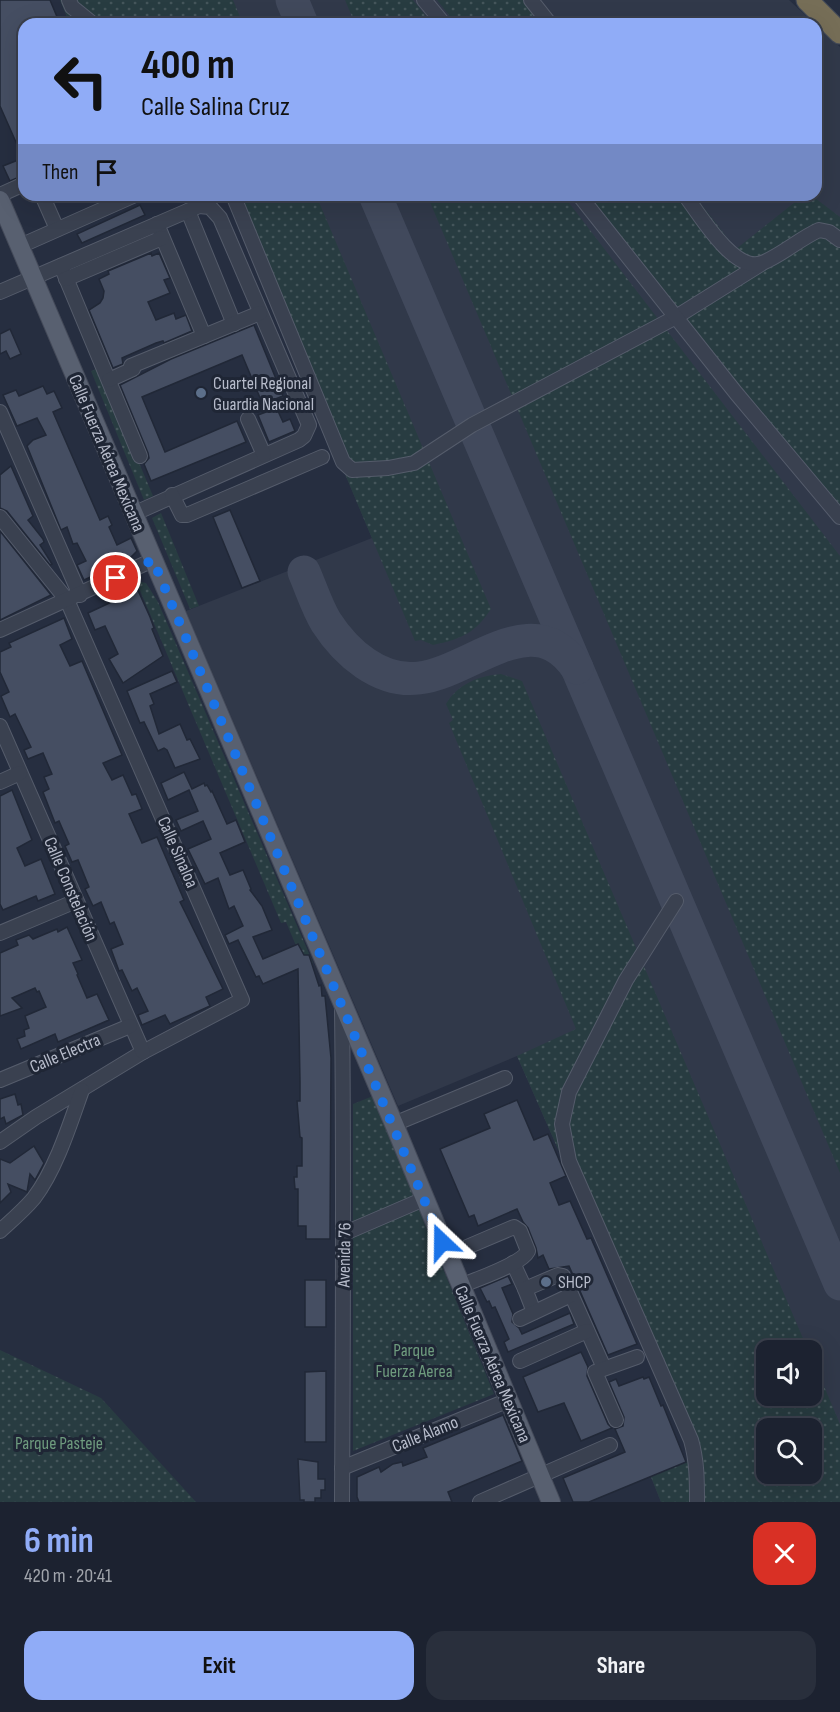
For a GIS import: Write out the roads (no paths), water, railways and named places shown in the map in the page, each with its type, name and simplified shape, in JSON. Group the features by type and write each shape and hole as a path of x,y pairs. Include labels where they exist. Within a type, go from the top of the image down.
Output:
{"highway":[{"path":"807,0 840,33"},
{"path":"818,0 840,16"}],"main road":[{"name":"Calle Fuerza Aérea Mexicana","path":"0,200 342,1007 394,1124 551,1502"}],"street":[{"path":"69,0 72,7 86,18"},
{"path":"424,0 439,18"},
{"path":"531,0 545,18"},
{"path":"0,195 18,187"},
{"path":"45,201 57,230"},
{"path":"20,246 122,201"},
{"path":"235,201 343,462 352,470 388,468 414,463 472,425 676,317 819,230 829,232 840,240"},
{"path":"584,201 810,484 840,517"},
{"path":"690,201 730,254 742,262 761,264"},
{"path":"0,292 199,206 206,206 218,214 309,425 304,436 299,440 133,514"},
{"path":"188,211 227,328"},
{"path":"157,224 204,336"},
{"path":"66,279 162,238"},
{"path":"61,266 140,456"},
{"path":"109,380 133,369 131,366 260,313"},
{"name":"Calle Sinaloa","path":"0,412 74,597 242,1000 142,1052"},
{"path":"248,420 264,455"},
{"path":"0,431 16,450"},
{"path":"172,495 179,512 187,515 322,457"},
{"path":"0,517 74,597"},
{"path":"0,630 153,560"},
{"name":"Calle Constelación","path":"0,726 142,1052"},
{"path":"0,782 20,773"},
{"path":"0,933 76,901"},
{"path":"676,901 626,981 590,1048 568,1092 562,1124 569,1161 691,1440 698,1473 697,1502"},
{"name":"Avenida 76","path":"342,1007 345,1233 341,1366 342,1502"},
{"name":"Calle Electra","path":"0,1080 130,1026"},
{"path":"0,1142 36,1117 142,1052"},
{"path":"394,1124 505,1078"},
{"path":"0,1232 34,1198 44,1181 69,1127 82,1090"},
{"path":"345,1233 424,1199"},
{"path":"461,1286 513,1263 524,1257 528,1251 520,1231 516,1228 511,1228 467,1247"},
{"path":"513,1263 534,1312"},
{"path":"525,1289 561,1275 604,1368"},
{"path":"520,1319 571,1295"},
{"path":"519,1361 587,1331"},
{"path":"616,1420 595,1372 637,1357"},
{"name":"Calle Álamo","path":"342,1468 509,1400"},
{"path":"480,1502 610,1445"}],"place":[{"name":"Cuartel Regional Guardia Nacional","path":"201,393"},
{"name":"SHCP","path":"546,1282"}],"park label":[{"name":"Parque Fuerza Aerea","path":"414,1360"},
{"name":"Parque Pasteje","path":"59,1443"}]}
